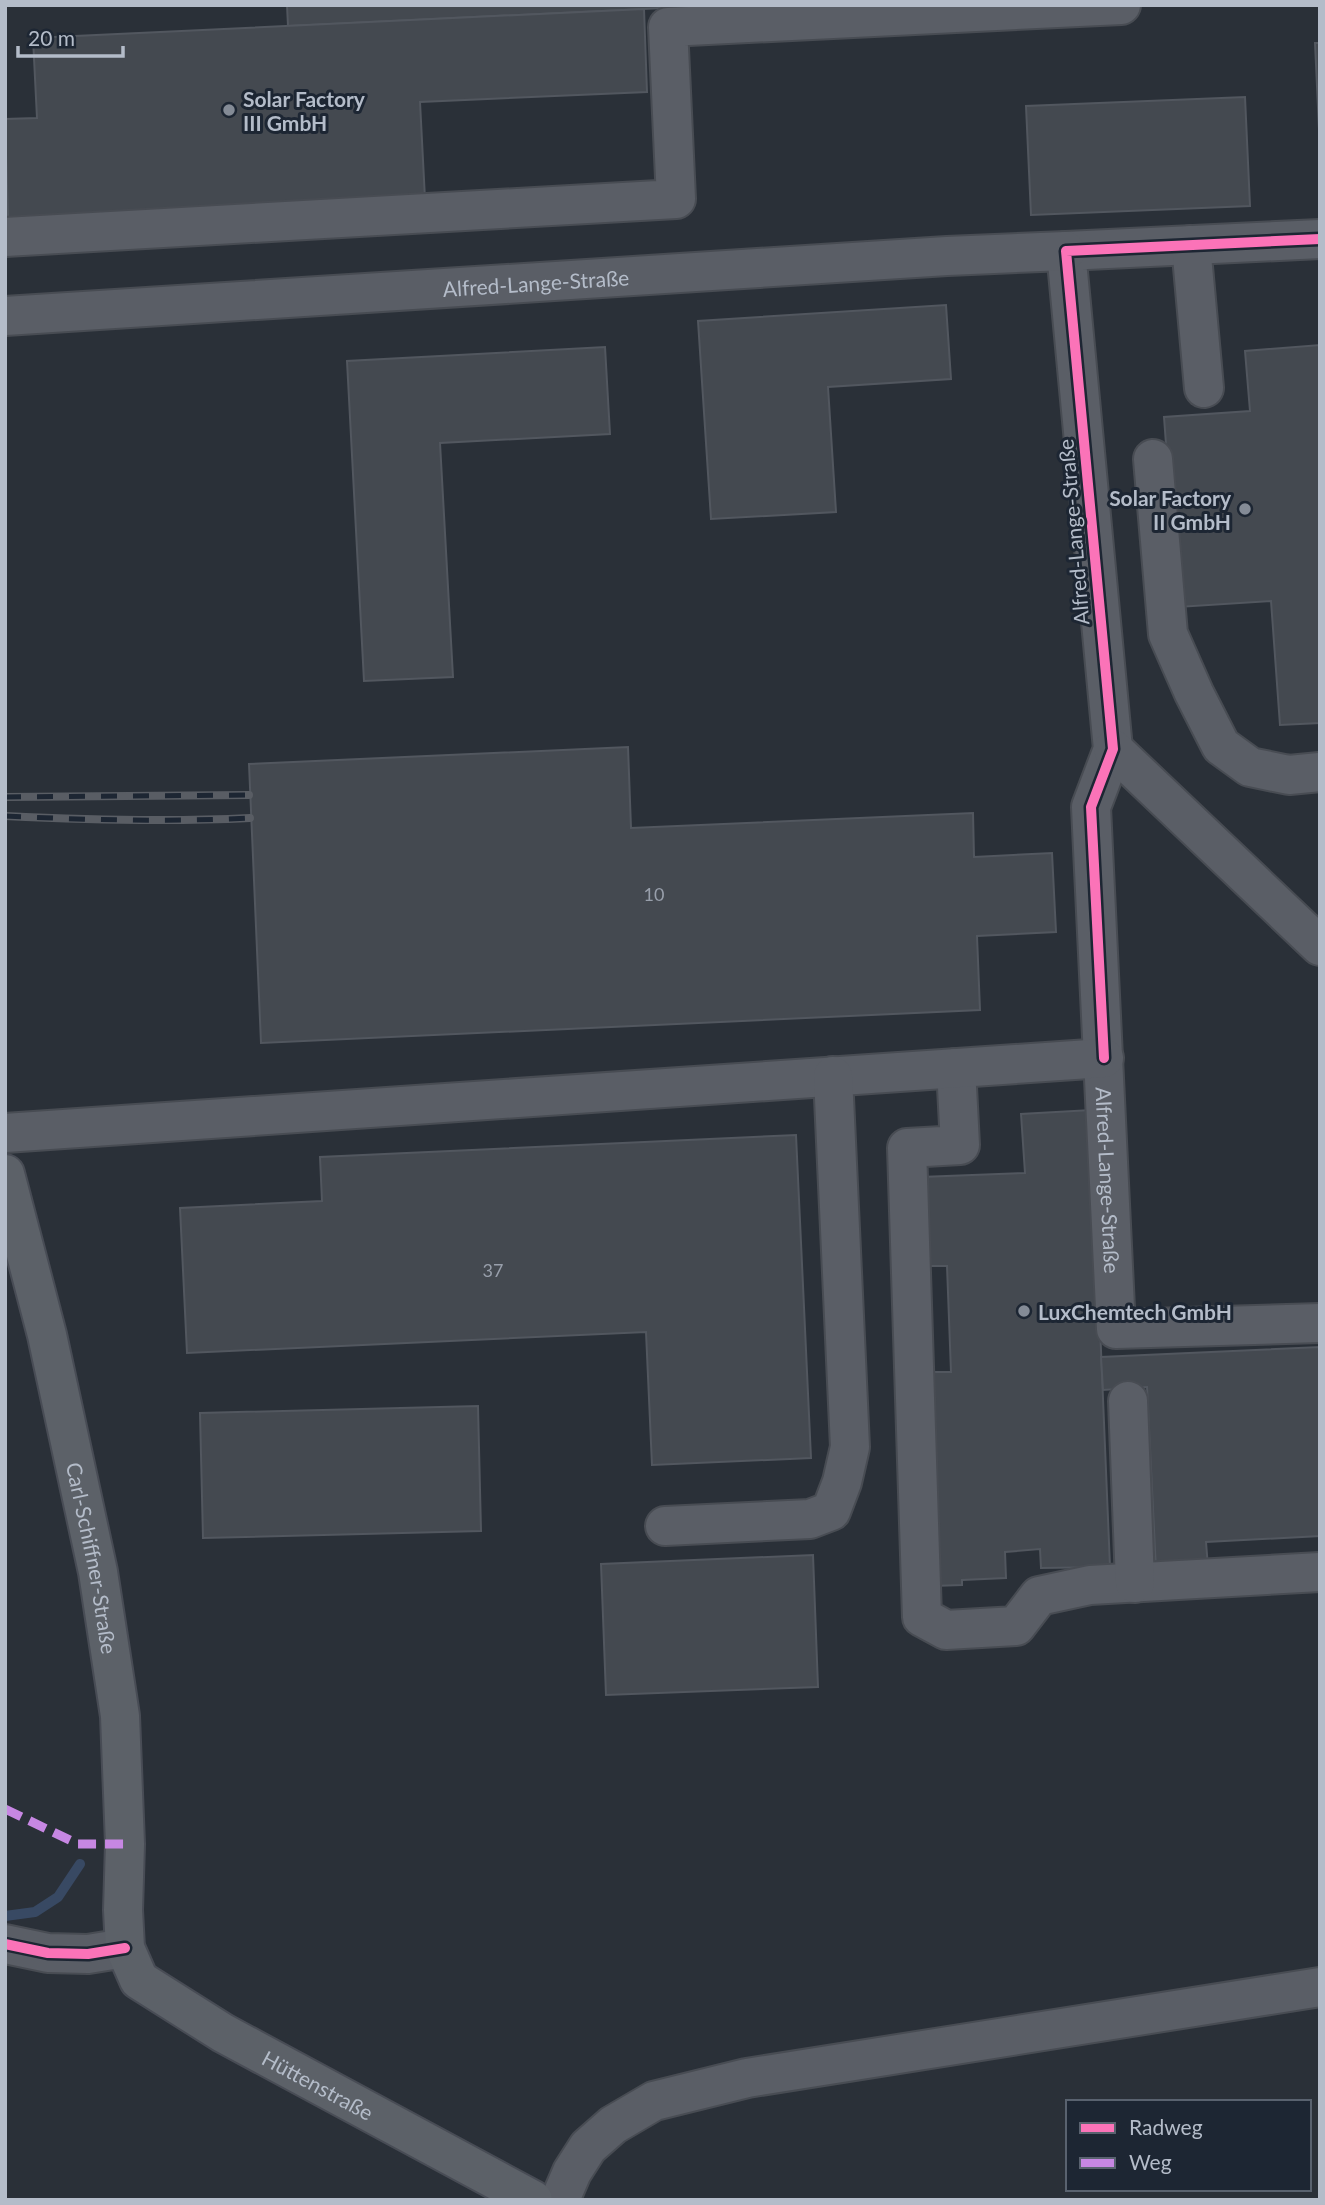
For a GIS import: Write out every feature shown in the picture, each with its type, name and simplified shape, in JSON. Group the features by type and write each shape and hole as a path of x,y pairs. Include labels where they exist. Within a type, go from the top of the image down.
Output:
{"main road":[{"name":"Carl-Schiffner-Straße","path":"5,1174 47,1335 98,1572 120,1716 125,1844 125,1948"},
{"name":"Hüttenstraße","path":"125,1948 139,1980 184,2010 533,2200"}],"street":[{"path":"5,237 676,199 668,27 1121,5"},
{"name":"Alfred-Lange-Straße","path":"5,316 947,256 1320,239"},
{"path":"1191,245 1203,388"},
{"name":"Alfred-Lange-Straße","path":"1066,251 1112,750 1091,807 1116,1329 1320,1323"},
{"path":"1153,459 1168,634 1216,736 1222,746 1251,767 1289,775 1320,772"},
{"path":"1112,750 1320,946"},
{"path":"5,1133 1104,1058"},
{"path":"956,1068 960,1145 907,1148 922,1617 946,1630 1016,1626 1040,1596 1090,1586 1320,1572"},
{"path":"665,1527 810,1519 831,1511 842,1482 850,1447 833,1076"},
{"path":"1128,1401 1135,1583"},
{"path":"5,1944 48,1953 88,1954 125,1948"},
{"path":"561,2200 572,2172 588,2147 613,2125 654,2102 747,2078 1320,1987"}],"building":[{"path":"287,5 726,5 288,26"},
{"name":"Solar Factory III GmbH","path":"644,9 647,92 420,102 425,199 8,219 5,119 37,118 33,38"},
{"path":"1315,43 1320,43 1320,151"},
{"path":"1245,97 1250,206 1031,215 1026,106"},
{"path":"946,305 951,379 828,387 836,512 711,519 698,321"},
{"name":"Solar Factory II GmbH","path":"1320,345 1320,723 1280,725 1271,601 1178,607 1164,417 1250,411 1245,351"},
{"path":"605,347 610,434 440,443 453,677 364,681 347,361"},
{"path":"628,747 631,828 973,813 974,857 1052,853 1056,932 977,936 980,1010 261,1043 249,764"},
{"name":"LuxChemtech GmbH","path":"1091,1110 1110,1567 1041,1568 1040,1549 1005,1552 1006,1578 962,1580 962,1585 933,1586 923,1372 951,1372 947,1266 924,1266 921,1177 1025,1173 1021,1114"},
{"path":"796,1135 811,1458 652,1465 646,1332 187,1353 180,1208 322,1201 320,1157"},
{"name":"LuxChemtech GmbH","path":"1320,1347 1320,1536 1206,1542 1208,1567 1156,1570 1147,1387 1103,1390 1101,1357"},
{"path":"478,1406 481,1531 203,1538 200,1413"},
{"path":"813,1555 818,1687 606,1695 601,1564"}],"waterway":[{"path":"5,1916 35,1912 58,1897 80,1864"}],"railway":[{"path":"5,797 249,795"},
{"path":"5,816 128,820 250,818"}],"marked path":[{"path":"5,1809 78,1844 125,1844"}],"cycle path":[{"path":"1104,1058 1091,807 1113,749 1066,251 1320,239"},
{"path":"5,1944 48,1953 88,1954 125,1948"}],"place":[{"name":"Solar Factory III GmbH","path":"229,110"},
{"name":"Solar Factory II GmbH","path":"1245,509"},
{"name":"LuxChemtech GmbH","path":"1024,1311"}]}
